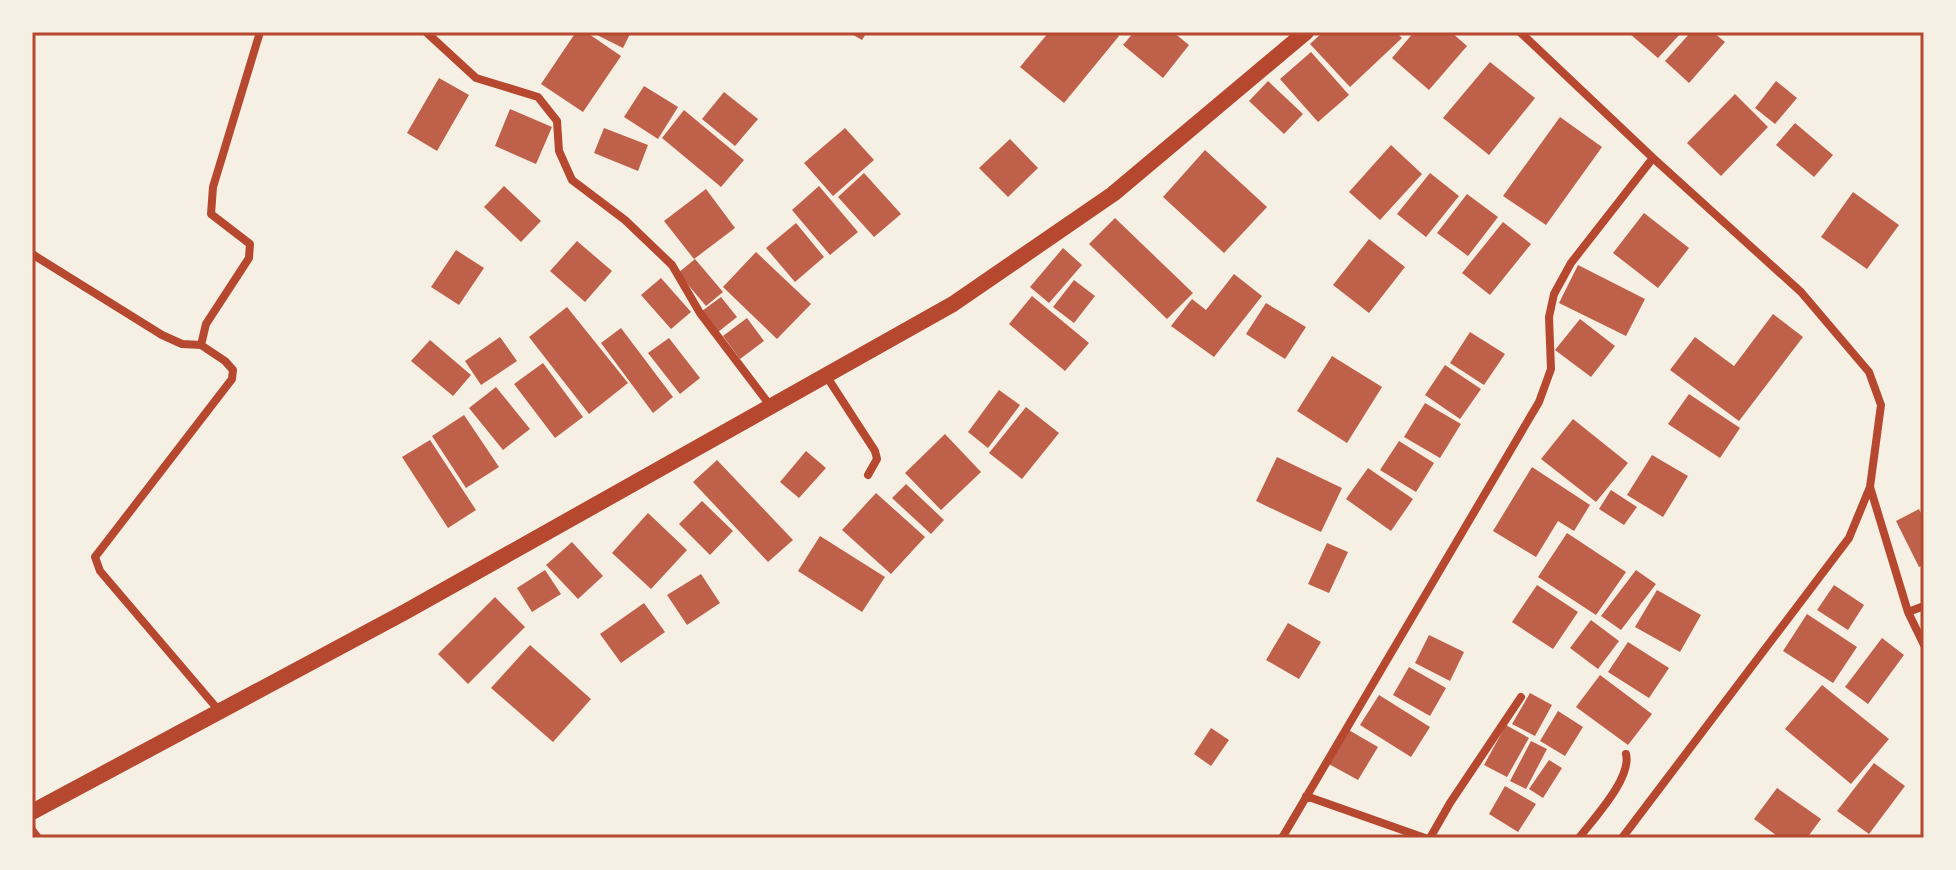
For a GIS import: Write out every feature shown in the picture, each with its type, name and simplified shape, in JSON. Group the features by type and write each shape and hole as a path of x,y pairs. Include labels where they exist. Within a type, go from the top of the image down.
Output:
{"main road":[{"path":"32,812 221,713 772,408 953,304 1113,194 1306,32"}],"street":[{"path":"201,345 206,324 249,258 250,244 211,214 211,202 260,32"},
{"path":"426,32 476,78 538,97 557,121 559,151 572,180 625,220 672,265 700,313 772,408"},
{"path":"1520,32 1801,292 1869,372 1881,405 1870,487 1849,538 1622,838"},
{"path":"1282,838 1539,402 1551,369 1549,317 1554,294 1571,263 1653,158"},
{"path":"32,254 162,335 182,344 201,345 233,370 232,379 95,557 100,571 221,713"},
{"path":"827,377 875,451 877,459 868,475"},
{"path":"1870,487 1908,612 1924,645"},
{"path":"1908,612 1924,606"},
{"path":"1306,796 1428,838 1521,697"},
{"path":"1579,838 1620,782 1627,769 1626,754"},
{"path":"32,830 38,838"}],"building":[{"path":"576,32 586,32 621,56 583,112 541,84"},
{"path":"591,32 631,32 623,48"},
{"path":"848,32 867,32 862,40"},
{"path":"1049,32 1114,32 1119,36 1064,103 1020,67"},
{"path":"1134,32 1173,32 1189,45 1163,78 1123,45"},
{"path":"1323,32 1396,32 1402,38 1350,87 1310,44"},
{"path":"1414,32 1451,32 1467,46 1429,90 1392,58"},
{"path":"1682,32 1658,58 1630,34"},
{"path":"1691,32 1713,32 1725,42 1689,83 1665,61"},
{"path":"1311,52 1349,95 1318,122 1280,79"},
{"path":"1490,62 1535,98 1489,155 1443,118"},
{"path":"439,78 469,95 437,151 407,133"},
{"path":"1268,81 1303,114 1284,134 1249,101"},
{"path":"1776,81 1797,98 1775,124 1755,108"},
{"path":"644,86 678,107 658,139 624,117"},
{"path":"724,92 758,119 735,146 702,119"},
{"path":"1735,94 1768,127 1721,176 1687,143"},
{"path":"510,109 552,127 536,164 495,146"},
{"path":"684,110 744,160 721,187 662,138"},
{"path":"1560,117 1602,147 1546,225 1503,196"},
{"path":"1795,123 1833,155 1814,177 1776,145"},
{"path":"604,128 648,145 638,171 594,153"},
{"path":"845,128 874,160 833,196 804,163"},
{"path":"1010,139 1038,168 1008,197 979,168"},
{"path":"1391,145 1422,174 1380,220 1349,192"},
{"path":"1205,150 1267,207 1224,253 1163,197"},
{"path":"864,173 901,214 874,237 838,197"},
{"path":"1430,173 1459,196 1426,237 1397,214"},
{"path":"504,186 541,221 521,242 484,207"},
{"path":"819,186 858,232 830,255 792,210"},
{"path":"706,189 735,228 694,259 664,221"},
{"path":"1853,192 1899,225 1867,269 1821,237"},
{"path":"1467,194 1498,217 1468,256 1437,233"},
{"path":"1644,213 1689,248 1658,288 1613,253"},
{"path":"1115,218 1193,293 1167,319 1089,244"},
{"path":"1503,222 1531,244 1490,295 1462,273"},
{"path":"796,223 824,257 795,282 766,248"},
{"path":"1369,239 1405,267 1369,313 1333,285"},
{"path":"577,241 612,271 585,302 550,271"},
{"path":"1063,248 1082,265 1049,303 1030,287"},
{"path":"456,250 484,268 459,305 431,287"},
{"path":"756,252 811,304 777,339 723,287"},
{"path":"695,259 723,292 706,306 678,273"},
{"path":"1578,265 1645,299 1626,336 1559,303"},
{"path":"1234,274 1262,296 1214,357 1171,326 1192,299 1206,310"},
{"path":"661,278 691,312 671,329 641,295"},
{"path":"1074,280 1095,296 1074,323 1053,307"},
{"path":"1032,296 1089,343 1065,371 1009,324"},
{"path":"721,297 737,317 718,332 702,311"},
{"path":"1266,303 1306,327 1285,359 1246,334"},
{"path":"567,307 628,383 589,414 529,337"},
{"path":"1773,314 1803,337 1739,421 1670,370 1695,337 1734,366"},
{"path":"747,318 764,341 740,359 723,336"},
{"path":"1580,319 1615,346 1591,377 1555,350"},
{"path":"621,328 673,397 653,413 601,343"},
{"path":"1470,332 1505,354 1484,385 1450,363"},
{"path":"500,337 517,361 481,385 465,361"},
{"path":"669,338 700,378 680,394 648,353"},
{"path":"430,340 471,375 453,396 411,361"},
{"path":"1332,356 1382,387 1347,443 1297,411"},
{"path":"543,363 583,417 555,438 514,384"},
{"path":"1445,365 1481,389 1460,419 1425,395"},
{"path":"496,387 530,429 503,450 469,408"},
{"path":"999,390 1020,405 988,448 968,432"},
{"path":"1689,394 1740,428 1720,458 1668,424"},
{"path":"1425,403 1461,424 1440,458 1404,437"},
{"path":"1026,407 1059,433 1022,479 989,453"},
{"path":"464,415 499,467 466,488 432,436"},
{"path":"1573,419 1628,463 1596,502 1541,459"},
{"path":"945,434 981,472 941,510 905,473"},
{"path":"430,440 476,510 448,528 402,457"},
{"path":"1399,441 1434,463 1416,492 1380,470"},
{"path":"806,451 826,468 799,498 780,482"},
{"path":"1652,455 1688,476 1663,517 1627,495"},
{"path":"1277,457 1342,488 1321,532 1256,501"},
{"path":"717,460 793,540 768,562 693,482"},
{"path":"1532,467 1590,505 1574,531 1558,521 1536,557 1493,531"},
{"path":"1368,468 1413,499 1391,531 1346,499"},
{"path":"906,484 944,520 931,534 892,498"},
{"path":"1611,490 1637,507 1624,525 1599,509"},
{"path":"876,493 925,537 891,574 842,530"},
{"path":"702,501 733,531 710,555 679,524"},
{"path":"1919,509 1924,519 1924,565 1919,567 1896,521"},
{"path":"648,513 687,550 651,589 612,553"},
{"path":"1567,533 1626,572 1596,615 1538,577"},
{"path":"820,536 885,577 862,612 798,571"},
{"path":"572,542 603,576 578,599 546,565"},
{"path":"1327,543 1348,552 1329,593 1308,584"},
{"path":"545,570 561,594 532,612 517,588"},
{"path":"1636,570 1656,584 1621,630 1601,616"},
{"path":"701,574 720,603 687,625 667,595"},
{"path":"1537,585 1578,612 1553,649 1512,622"},
{"path":"1834,585 1864,605 1848,630 1817,610"},
{"path":"1657,590 1701,615 1680,652 1635,627"},
{"path":"495,597 525,627 468,684 438,654"},
{"path":"644,603 665,632 621,663 600,634"},
{"path":"1807,614 1857,647 1833,683 1783,651"},
{"path":"1591,620 1619,641 1598,669 1570,648"},
{"path":"1288,623 1321,642 1299,679 1266,660"},
{"path":"1429,635 1464,652 1450,681 1415,663"},
{"path":"1882,638 1904,655 1868,704 1845,687"},
{"path":"1628,642 1669,668 1649,698 1608,672"},
{"path":"530,645 591,699 553,742 491,688"},
{"path":"1409,667 1446,688 1430,716 1393,695"},
{"path":"1600,675 1652,714 1628,745 1576,707"},
{"path":"1822,685 1889,739 1851,784 1785,729"},
{"path":"1530,693 1552,705 1535,736 1512,724"},
{"path":"1379,695 1430,727 1411,757 1360,725"},
{"path":"1558,711 1583,727 1565,756 1540,741"},
{"path":"1506,725 1529,738 1507,777 1484,765"},
{"path":"1211,728 1229,740 1211,766 1194,754"},
{"path":"1347,729 1378,747 1358,780 1327,763"},
{"path":"1531,741 1547,749 1526,789 1510,781"},
{"path":"1549,760 1562,768 1543,798 1529,789"},
{"path":"1874,763 1905,786 1869,834 1837,811"},
{"path":"1505,786 1536,804 1518,832 1489,814"},
{"path":"1777,788 1821,819 1807,838 1780,838 1754,819"}]}
